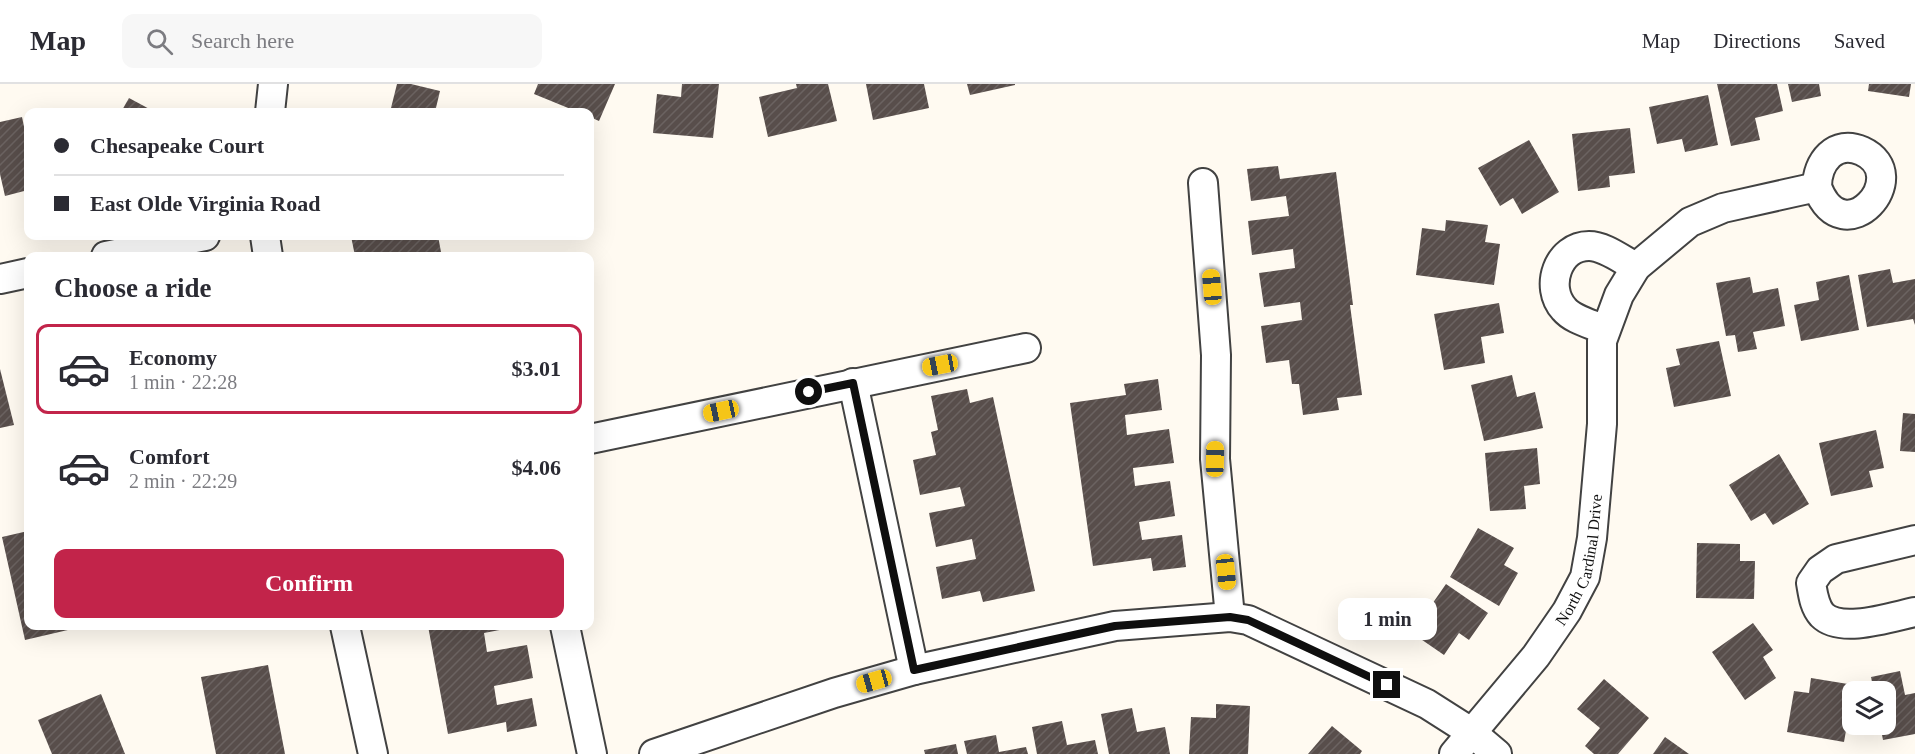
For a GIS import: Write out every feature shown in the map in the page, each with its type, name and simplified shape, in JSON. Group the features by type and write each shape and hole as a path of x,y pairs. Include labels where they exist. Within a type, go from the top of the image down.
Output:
{"street":[{"path":"270,108 273,84"},
{"path":"1203,183 1216,355 1215,459 1230,617"},
{"name":"North Cardinal Drive","path":"1454,754 1536,656 1567,611 1585,577 1593,538 1602,424 1602,341 1619,295 1636,267 1690,222 1723,208 1817,187"},
{"path":"126,252 185,240"},
{"path":"1605,330 1573,316 1557,299 1554,287 1559,264 1567,255 1590,246 1603,249 1636,267"},
{"path":"0,279 24,274"},
{"path":"594,438 1026,348"},
{"path":"853,383 914,670"},
{"path":"1915,540 1836,559 1820,570 1811,583 1814,600 1822,614 1833,622 1852,625 1915,612"},
{"path":"654,754 834,693 914,670 1115,626 1230,617 1248,620 1427,704 1471,732 1497,754"},
{"path":"346,630 373,754"},
{"path":"567,630 592,754"}],"building":[{"path":"397,84 411,84 440,91 436,108 391,108"},
{"path":"538,84 615,84 599,121 594,119 594,108 568,108 534,94"},
{"path":"682,84 719,84 713,138 653,133 657,94 681,97"},
{"path":"796,84 828,84 837,121 768,137 759,97 797,88"},
{"path":"866,84 924,84 929,108 873,120"},
{"path":"967,84 1015,84 1015,85 970,95"},
{"path":"1717,84 1777,84 1783,111 1755,118 1760,140 1731,146"},
{"path":"1788,84 1819,84 1821,96 1792,102"},
{"path":"1869,84 1911,84 1909,97 1868,91"},
{"path":"1708,95 1718,145 1685,152 1682,139 1657,144 1649,107"},
{"path":"129,98 148,108 123,108"},
{"path":"22,117 24,127 24,191 5,196 0,174 0,122"},
{"path":"1630,128 1635,173 1609,176 1610,187 1578,191 1572,134"},
{"path":"1529,140 1559,192 1522,214 1513,198 1500,206 1478,168"},
{"path":"1278,166 1280,179 1336,172 1362,395 1337,398 1339,410 1303,415 1299,384 1292,384 1289,360 1266,363 1261,326 1302,320 1300,302 1264,307 1259,273 1295,268 1293,249 1252,255 1248,221 1289,216 1286,196 1251,201 1247,169"},
{"path":"1446,220 1488,225 1485,242 1500,244 1494,285 1416,275 1422,228 1445,231"},
{"path":"352,240 439,240 441,252 354,252"},
{"path":"1890,269 1893,283 1915,279 1915,325 1913,319 1867,327 1858,275"},
{"path":"1849,275 1859,330 1801,341 1794,305 1819,300 1816,282"},
{"path":"1750,277 1753,293 1778,288 1785,326 1753,332 1757,349 1738,352 1735,335 1726,336 1716,283"},
{"path":"1499,303 1504,333 1481,337 1485,363 1444,370 1434,314"},
{"path":"1719,341 1731,396 1674,407 1666,368 1680,365 1676,349"},
{"path":"0,369 14,425 0,428"},
{"path":"1512,375 1517,397 1535,392 1543,428 1484,441 1471,385"},
{"path":"1158,379 1162,410 1125,415 1127,435 1169,429 1174,463 1133,468 1135,486 1170,481 1175,516 1139,522 1142,540 1182,535 1186,567 1153,571 1151,558 1093,566 1070,403 1126,395 1124,384"},
{"path":"967,389 970,403 993,397 1035,591 983,602 980,591 942,599 936,567 976,559 972,539 936,547 929,513 965,506 960,487 920,495 913,460 936,455 931,432 938,430 931,396"},
{"path":"1903,413 1915,414 1915,452 1900,451"},
{"path":"1876,430 1884,468 1869,471 1873,487 1831,496 1819,443"},
{"path":"1537,448 1540,484 1524,486 1526,509 1490,511 1485,453"},
{"path":"1779,454 1809,504 1773,525 1765,513 1751,521 1729,485"},
{"path":"1478,528 1514,548 1504,565 1518,573 1499,606 1450,577"},
{"path":"24,532 24,630 68,630 25,640 2,537"},
{"path":"1697,543 1740,544 1740,561 1755,561 1754,599 1696,598"},
{"path":"1446,584 1488,613 1469,640 1459,633 1444,655 1412,633"},
{"path":"1753,623 1773,650 1763,657 1776,678 1745,700 1712,652"},
{"path":"429,630 499,630 484,633 487,652 527,645 533,678 494,686 497,705 532,698 537,726 507,732 506,722 448,734"},
{"path":"268,665 285,754 216,754 201,677"},
{"path":"1900,671 1905,695 1915,693 1915,734 1883,740 1882,735 1896,735 1896,681 1872,681 1871,677"},
{"path":"1811,678 1842,683 1844,742 1787,732 1794,691 1809,693"},
{"path":"1604,679 1649,718 1618,754 1594,754 1585,746 1600,728 1577,709"},
{"path":"101,694 125,754 52,754 38,720"},
{"path":"1216,704 1250,706 1248,754 1189,754 1191,717 1216,718"},
{"path":"1132,708 1137,732 1165,727 1170,754 1109,754 1101,714"},
{"path":"1062,721 1067,745 1095,740 1098,754 1037,754 1032,727"},
{"path":"1332,726 1362,751 1360,754 1308,754"},
{"path":"996,735 999,752 1026,747 1028,754 967,754 964,741"},
{"path":"1665,737 1689,754 1653,754"},
{"path":"956,744 958,754 925,754 924,750"}],"route":[{"path":"809,392 853,383 914,670 1115,626 1230,617 1248,620 1387,685"}]}
